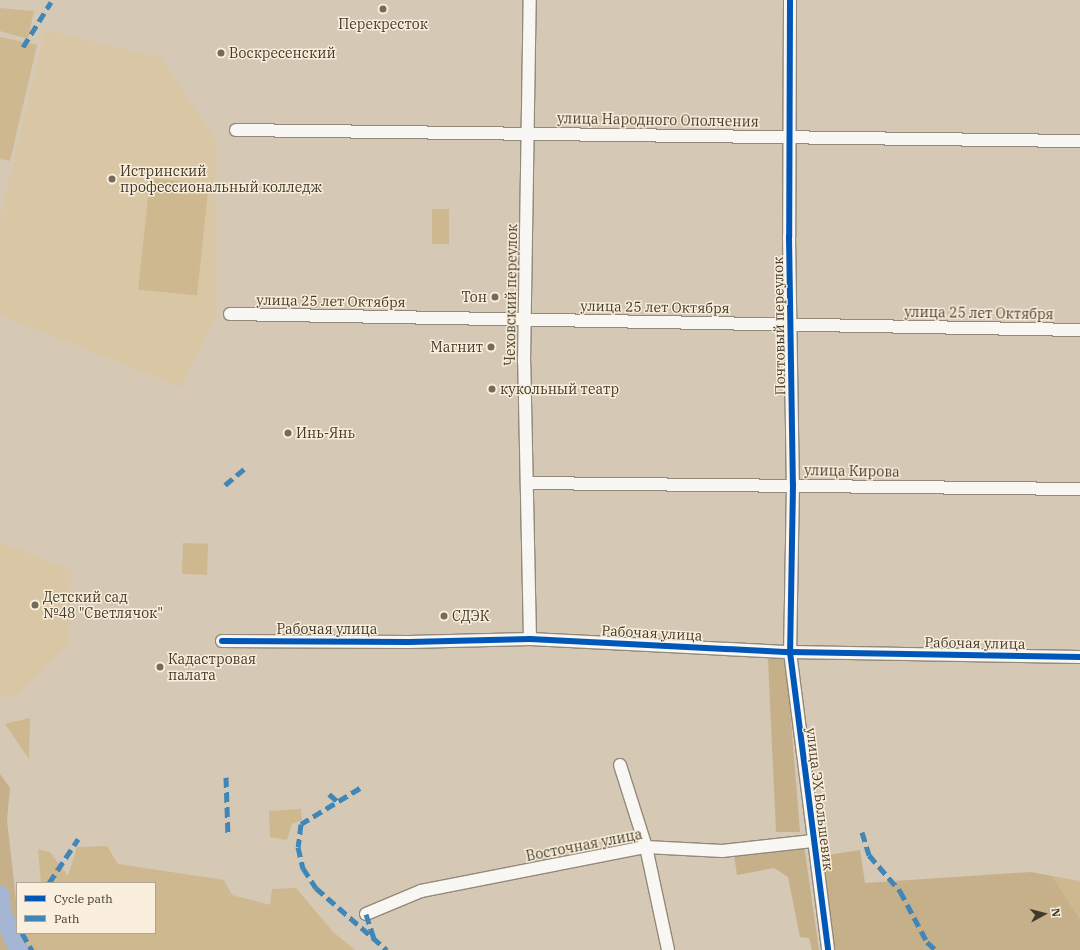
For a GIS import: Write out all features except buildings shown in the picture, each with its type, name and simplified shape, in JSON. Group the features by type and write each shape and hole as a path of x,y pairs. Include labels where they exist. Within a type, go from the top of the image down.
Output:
{"street":[{"name":"Чеховский переулок","path":"530,0 525,320 530,639"},
{"name":"Почтовый переулок","path":"790,0 789,137 793,485 790,652"},
{"name":"улица Народного Ополчения","path":"236,130 529,132 1080,141"},
{"name":"улица 25 лет Октября","path":"230,314 1080,330"},
{"name":"улица Кирова","path":"527,483 1080,489"},
{"name":"Рабочая улица","path":"222,641 409,642 530,639 790,652 1080,657"},
{"name":"улица ЭХ Большевик","path":"790,652 812,841 828,950"},
{"path":"620,765 646,847 668,950"},
{"name":"Восточная улица","path":"366,914 421,891 646,847 722,851 812,841"}],"shaded area":[{"path":"0,8 34,11 28,39 0,31"},
{"name":"Истринский профессиональный колледж","path":"45,30 161,58 215,139 216,315 181,387 0,315 0,218"},
{"path":"0,37 37,45 10,161 0,159"},
{"path":"150,178 209,184 197,296 138,289"},
{"path":"432,209 449,209 449,244 432,244"},
{"name":"Детский сад №48 \"Светлячок\"","path":"0,543 71,569 69,641 16,695 0,697"},
{"path":"183,543 208,544 207,575 182,574"},
{"path":"786,658 800,832 776,832 768,659"},
{"path":"30,718 29,759 5,724"},
{"path":"0,774 10,788 7,820 16,901 16,934 20,934 22,950 0,950"},
{"path":"301,809 302,820 292,824 287,840 270,837 269,811"},
{"path":"804,845 819,950 812,950 809,938 800,937 788,877 774,868 737,875 734,855"},
{"path":"107,846 118,864 224,880 232,895 270,905 272,889 296,888 333,932 355,950 22,950 20,934 156,934 156,882 41,882 38,849 50,852 68,876 77,847"},
{"path":"860,850 865,883 1031,872 1052,876 1080,919 1080,950 828,950 815,857"},
{"path":"1052,876 1080,881 1080,919"}],"waterway":[{"path":"0,895 1,912 19,950"}],"marked path":[{"path":"23,47 51,2"},
{"path":"225,485 244,469"},
{"path":"226,777 228,836"},
{"path":"360,788 301,824 298,847 303,868 316,888 387,950"},
{"path":"329,794 337,801"},
{"path":"862,832 869,855 900,891 927,942 936,950"},
{"path":"50,882 78,839"},
{"path":"366,914 375,941"},
{"path":"23,934 32,950"}],"cycle path":[{"path":"790,0 789,237 793,485 790,652 828,950"},
{"path":"222,641 409,642 530,639 790,652 1080,657"}],"place":[{"name":"Перекресток","path":"383,9"},
{"name":"Воскресенский","path":"221,53"},
{"name":"Истринский профессиональный колледж","path":"112,179"},
{"name":"Тон","path":"495,297"},
{"name":"Магнит","path":"491,347"},
{"name":"кукольный театр","path":"492,389"},
{"name":"Инь-Янь","path":"288,433"},
{"name":"Детский сад №48 \"Светлячок\"","path":"35,605"},
{"name":"СДЭК","path":"444,616"},
{"name":"Кадастровая палата","path":"160,667"}]}
